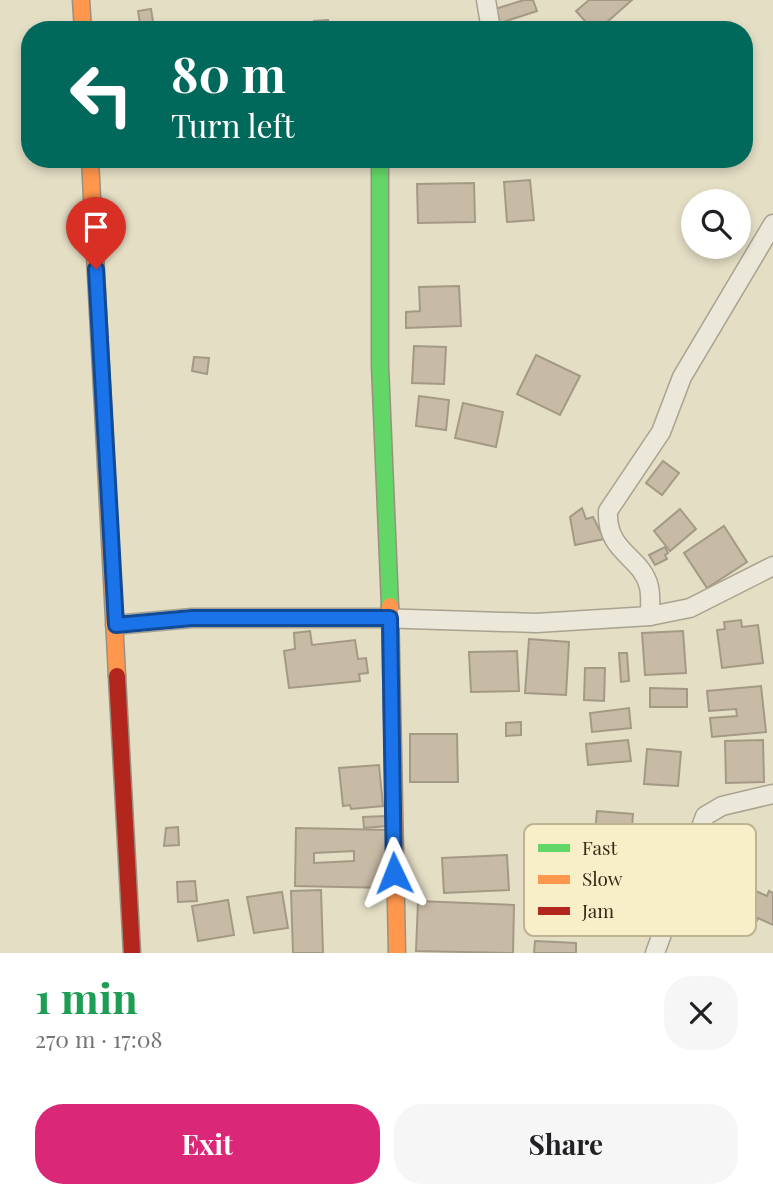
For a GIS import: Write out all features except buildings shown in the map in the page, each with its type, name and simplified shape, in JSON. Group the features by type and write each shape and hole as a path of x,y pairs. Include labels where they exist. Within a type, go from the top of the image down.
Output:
{"main road":[{"path":"81,0 82,21"},
{"path":"91,168 132,953"},
{"path":"380,168 380,365 390,618 397,953"}],"street":[{"path":"486,0 490,21"},
{"path":"650,616 649,586 640,571 616,545 607,526 608,511 661,432 682,377 773,224"},
{"path":"116,625 192,618 390,618 536,622 650,616 690,608 773,566"},
{"path":"702,824 705,816 722,806 773,794"},
{"path":"655,953 661,936"}],"traffic: fast":[{"path":"380,168 380,365 390,606"}],"traffic: slow":[{"path":"81,0 82,21"},
{"path":"90,168 117,676"},
{"path":"390,606 397,953"}],"traffic: jam":[{"path":"117,676 132,953"}],"route":[{"path":"96,269 116,625 192,618 390,618 394,873"}]}
